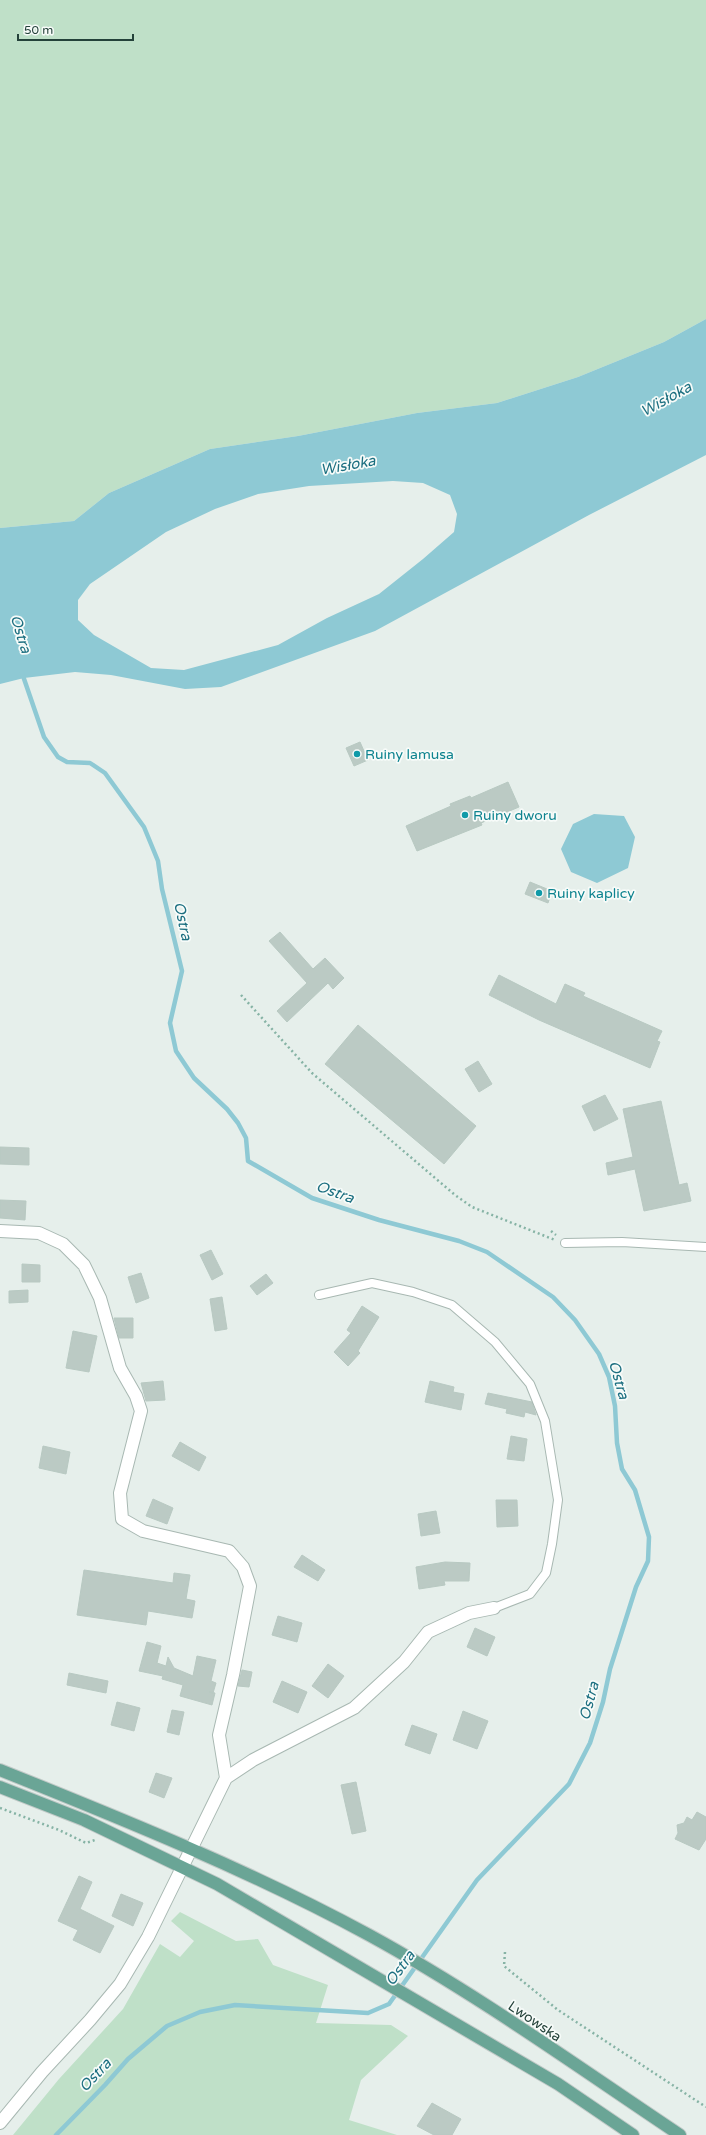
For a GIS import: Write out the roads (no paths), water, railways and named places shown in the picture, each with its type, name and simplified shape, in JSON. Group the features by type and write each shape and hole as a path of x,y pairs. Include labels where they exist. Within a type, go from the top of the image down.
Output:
{"main road":[{"name":"Lwowska","path":"0,1770 118,1818 191,1850 296,1897 371,1936 476,2000 680,2135"},
{"path":"0,1787 84,1820 217,1884 558,2084 633,2135"}],"street":[{"path":"0,1231 39,1234 62,1244 84,1265 100,1298 120,1368 136,1396 141,1412 120,1494 122,1519 143,1531 229,1551 243,1566 250,1586 233,1674 219,1735 226,1778"},
{"path":"0,2122 37,2077 90,2020 120,1984 145,1943 226,1778 253,1760 354,1708 404,1662 428,1632 469,1613 494,1608"}],"lane":[{"path":"565,1243 622,1242 706,1247"},
{"path":"319,1295 372,1283 413,1292 452,1305 496,1342 530,1384 545,1421 558,1500 552,1544 546,1572 530,1594 494,1608"}],"water":[{"name":"Wisłoka","path":"706,319 706,455 589,515 375,631 221,687 185,689 111,675 75,672 24,678 0,684 0,528 74,521 109,493 210,449 298,436 417,413 497,403 578,377 664,342","holes":["393,481 423,483 450,495 457,514 454,532 379,594 327,618 278,645 184,670 151,668 94,635 78,620 78,600 90,584 166,532 215,509 258,494 309,486"]},
{"path":"594,814 624,816 635,837 628,868 597,883 571,872 561,849 573,824"}],"waterway":[{"name":"Ostra","path":"22,673 44,737 58,757 67,762 90,763 105,773 144,827 158,861 162,889 182,971 170,1023 176,1051 194,1078 227,1109 238,1123 246,1138 248,1161 312,1198 379,1220 459,1241 487,1252 553,1297 575,1320 599,1354 609,1377 615,1406 617,1443 622,1469 635,1490 649,1537 648,1561 636,1587 610,1669 603,1702 590,1743 569,1784 477,1880 389,2004 368,2013 235,2005 200,2012 167,2026 128,2059 56,2135"}],"place":[{"name":"Ruiny lamusa","path":"357,754"},
{"name":"Ruiny dworu","path":"465,815"},
{"name":"Ruiny kaplicy","path":"539,893"}]}
